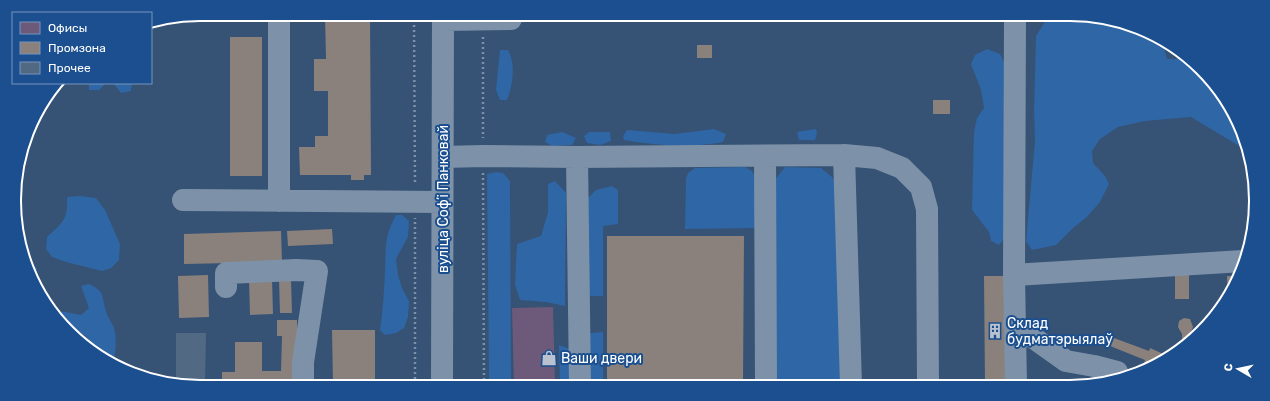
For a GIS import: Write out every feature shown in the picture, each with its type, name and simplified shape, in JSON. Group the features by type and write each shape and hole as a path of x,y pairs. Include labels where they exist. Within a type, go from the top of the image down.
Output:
{"street":[{"path":"279,21 279,201"},
{"name":"вуліца Софʼі Панковай","path":"442,380 443,21"},
{"path":"1015,21 1014,324 1016,380"},
{"path":"443,158 483,156 844,156 877,158 902,168 921,187 927,209 928,380"},
{"path":"765,156 766,380"},
{"path":"844,156 851,380"},
{"path":"577,157 580,380"},
{"path":"183,200 442,202"},
{"path":"1014,275 1238,261"},
{"path":"226,287 226,273 297,270 317,271 304,362 304,380"},
{"path":"1014,324 1066,362 1094,366 1117,372 1117,373"}],"path":[{"path":"482,21 484,380"}],"shaded area":[{"path":"1045,21 1081,21 1116,27 1159,45 1164,48 1167,59 1179,58 1212,91 1225,111 1240,147 1191,117 1145,121 1118,127 1100,139 1092,151 1093,163 1105,176 1109,184 1100,202 1087,217 1073,228 1056,245 1032,250 1026,241 1035,141 1034,111 1036,36"},
{"path":"987,49 1000,54 1005,64 1004,239 999,245 991,241 989,232 972,210 974,132 977,118 984,108 981,90 971,64 975,55"},
{"path":"500,50 508,50 513,68 511,88 507,100 500,100 496,90"},
{"path":"89,84 105,84 99,90 89,90"},
{"path":"114,84 132,84 131,91 121,93"},
{"path":"714,129 726,134 723,142 686,146 661,145 624,140 623,136 627,130 675,134"},
{"path":"816,129 817,133 815,140 799,140 797,132"},
{"path":"562,132 576,138 572,145 552,146 545,142 547,135"},
{"path":"589,132 610,132 611,141 600,145 587,143 584,136"},
{"path":"745,167 752,171 756,178 757,228 685,229 686,179 688,173 695,168"},
{"path":"785,167 821,168 832,177 840,189 841,380 775,380 774,181"},
{"path":"496,172 503,173 510,181 511,380 489,380 487,174"},
{"path":"555,181 566,193 565,306 546,302 520,300 515,285 517,244 541,236 548,212 548,184"},
{"path":"612,186 618,190 618,224 603,226 603,296 589,296 586,200 596,190"},
{"path":"80,196 96,198 105,210 120,244 119,260 111,268 102,271 66,262 52,257 46,249 47,237 61,224 65,216 67,211 67,197"},
{"path":"396,215 402,215 409,221 408,237 396,259 398,275 402,288 409,301 408,317 404,328 396,333 385,335 380,330 386,249 389,230"},
{"path":"89,284 101,292 116,336 114,358 91,343 86,336 79,332 60,312 81,315 89,308 81,286"},
{"path":"603,332 603,380 585,380 590,333"},
{"path":"559,345 570,349 571,380 560,380"}],"building: Офисы":[{"path":"553,307 555,380 514,380 512,308"}],"building: Промзона":[{"path":"325,21 370,21 371,175 364,175 364,180 351,180 351,175 300,175 299,147 315,147 315,136 328,136 328,91 314,91 314,59 326,59"},
{"path":"230,37 262,37 262,176 230,176"},
{"path":"697,45 712,45 712,58 697,58"},
{"path":"933,100 950,100 950,114 933,114"},
{"path":"332,229 333,244 288,246 287,231"},
{"path":"281,231 282,262 184,264 184,234"},
{"path":"607,236 744,236 743,380 607,380"},
{"path":"1175,274 1189,274 1189,299 1175,299"},
{"path":"208,275 209,317 179,318 178,276"},
{"name":"Склад будматэрыялаў","path":"984,276 1006,276 1007,380 985,380"},
{"path":"1227,276 1232,276 1230,280 1227,285"},
{"path":"272,278 273,314 250,315 249,279"},
{"path":"279,279 291,279 292,313 280,313"},
{"path":"1184,318 1190,319 1193,327 1191,332 1182,340 1182,334 1178,327 1179,321"},
{"path":"277,320 297,320 297,380 222,380 222,372 235,372 235,342 262,342 262,371 281,371 282,336 277,336"},
{"path":"332,330 375,330 375,380 333,380"},
{"path":"1114,338 1149,351 1150,348 1163,354 1144,363 1145,360 1110,346"}],"building: Прочее":[{"path":"176,333 206,333 205,380 176,378"}],"place":[{"name":"Склад будматэрыялаў","path":"995,331"},
{"name":"Ваши двери","path":"549,358"}]}
